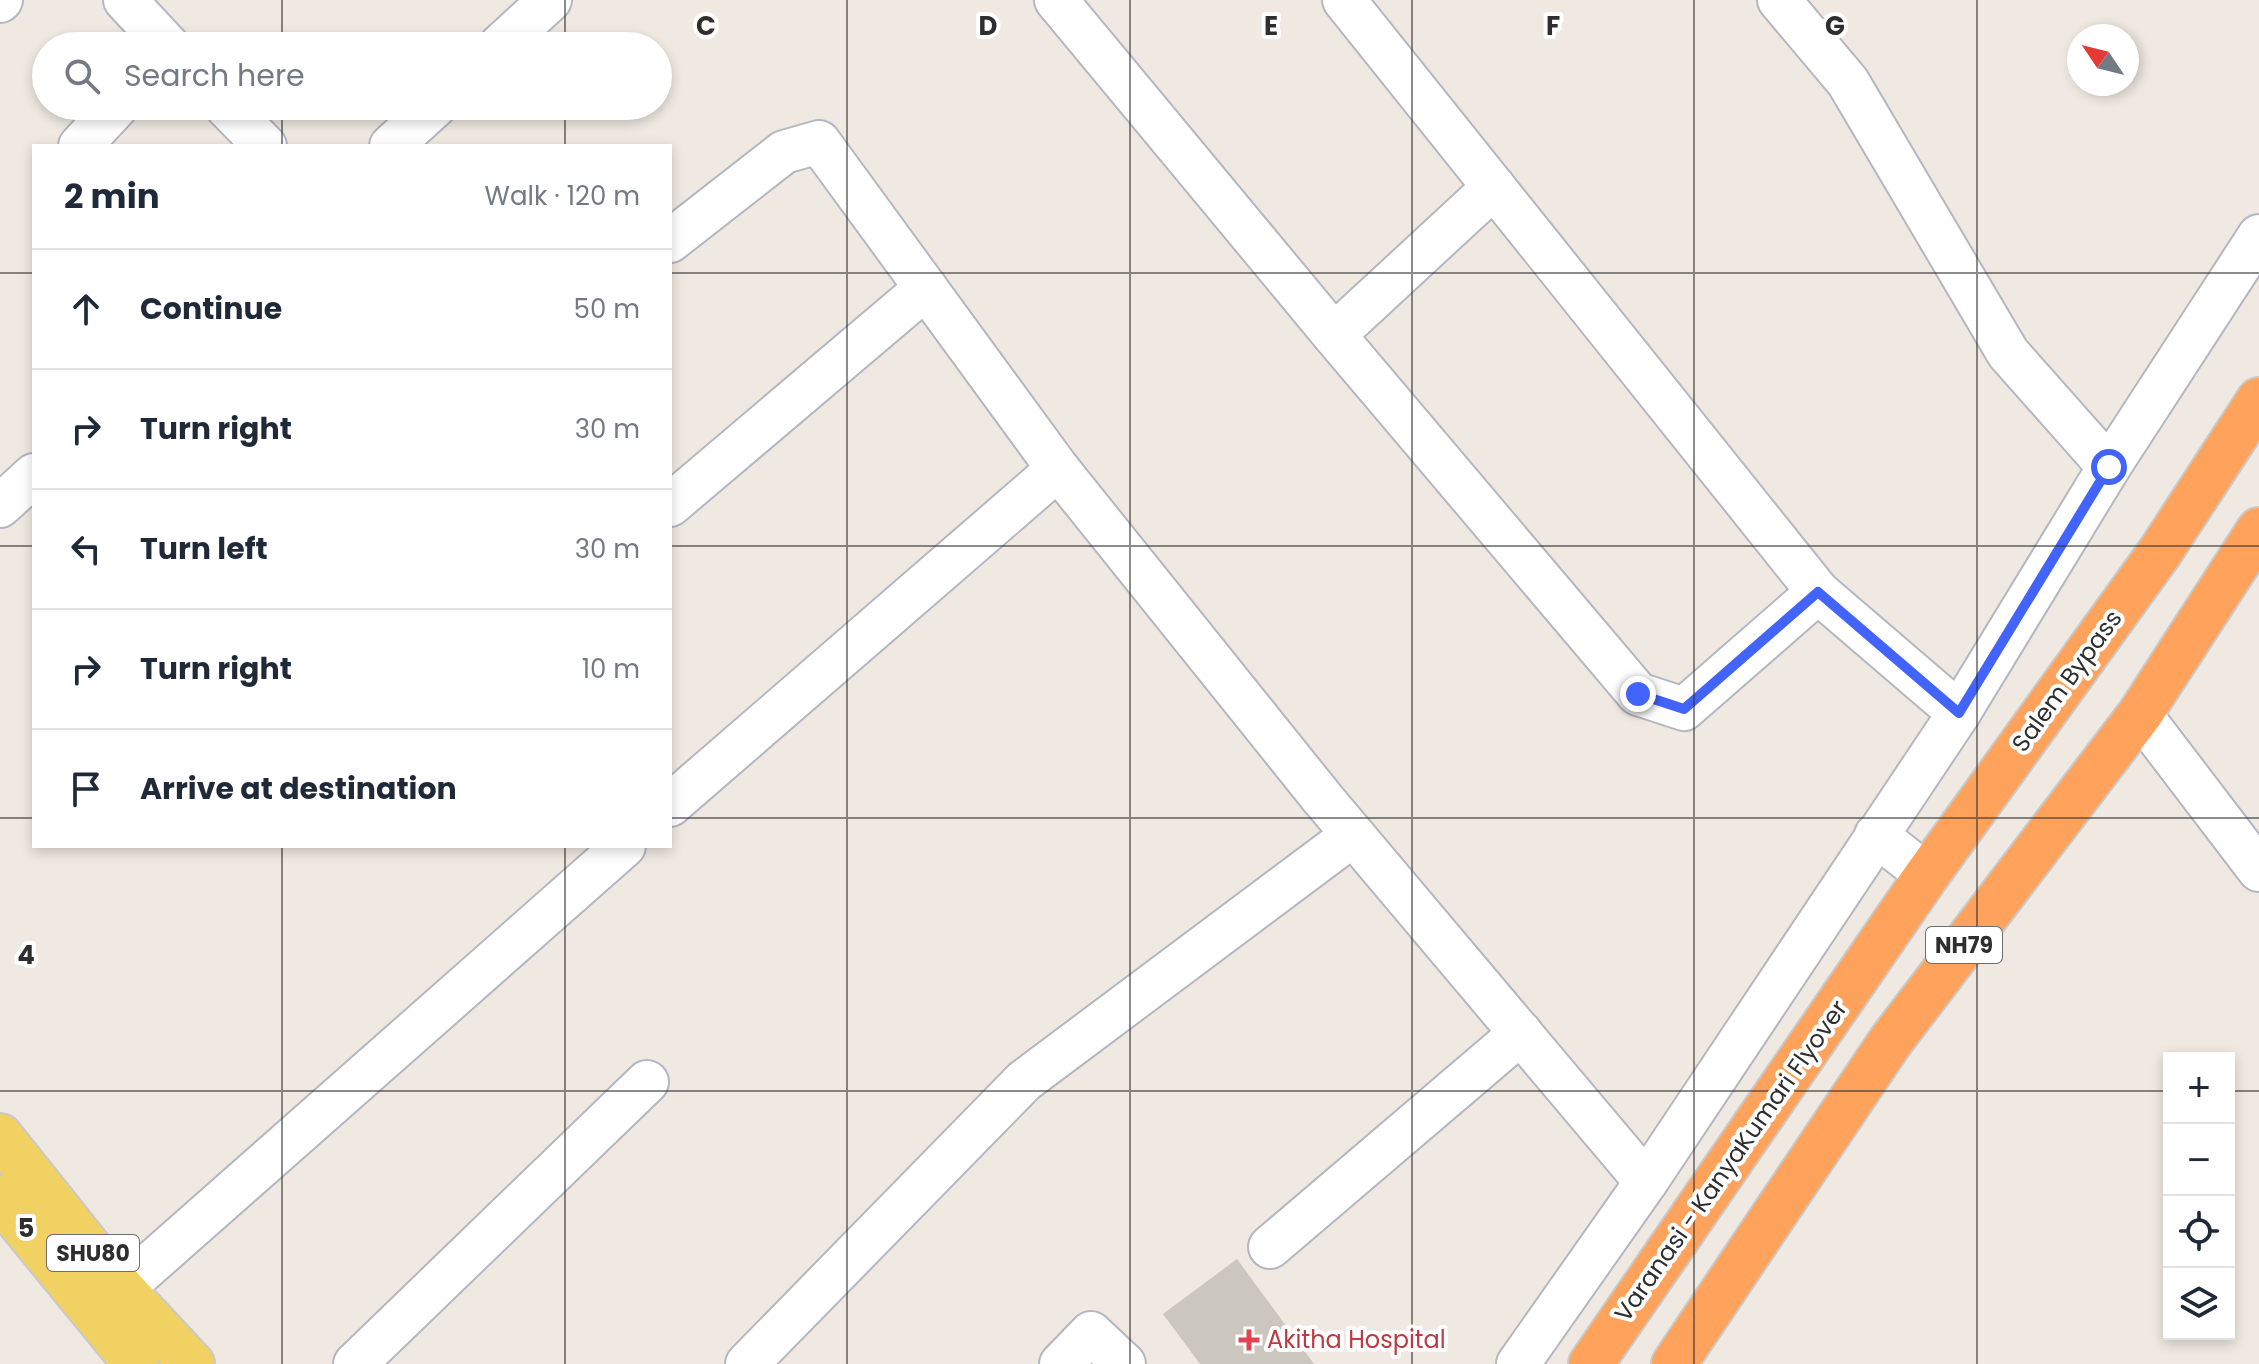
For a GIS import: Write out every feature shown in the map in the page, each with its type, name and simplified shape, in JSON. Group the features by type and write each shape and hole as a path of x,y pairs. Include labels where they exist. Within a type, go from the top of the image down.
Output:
{"highway":[{"name":"Salem Bypass","path":"1870,958 2160,552 2259,400"},
{"name":"NH79","path":"1674,1364 1890,1042 2140,714 2259,530"},
{"name":"Varanasi - KanyaKumari Flyover","path":"1591,1364 1870,958"}],"main road":[{"name":"SHU80","path":"0,1136 122,1289 192,1364"},
{"path":"0,1198 129,1362"}],"street":[{"path":"125,0 155,32"},
{"path":"515,32 550,0"},
{"path":"1056,0 1638,694 1684,709 1818,592"},
{"path":"1344,0 1818,592 1959,713"},
{"path":"1779,0 1848,82 2008,353 2109,467"},
{"path":"82,144 104,120"},
{"path":"240,120 263,144"},
{"path":"393,144 420,120"},
{"path":"672,239 784,152 819,142 1058,469 1353,835 1646,1182"},
{"path":"1334,335 1494,187"},
{"path":"1518,1364 1646,1182 1959,713 2109,467 2259,236"},
{"path":"672,503 926,288"},
{"path":"672,803 1058,469"},
{"path":"0,506 32,477"},
{"path":"2140,714 2259,870"},
{"path":"747,1364 1024,1081 1353,835"},
{"path":"1876,835 1927,875"},
{"path":"122,1289 622,848"},
{"path":"1270,1247 1521,1033"},
{"path":"355,1364 647,1082"},
{"path":"1061,1364 1091,1333 1124,1364"}],"building":[{"path":"1237,1259 1314,1364 1200,1364 1163,1314"}],"place":[{"name":"Akitha Hospital","path":"1249,1340"}],"route":[{"path":"1638,694 1684,709 1818,592 1959,713 2109,467"}]}
